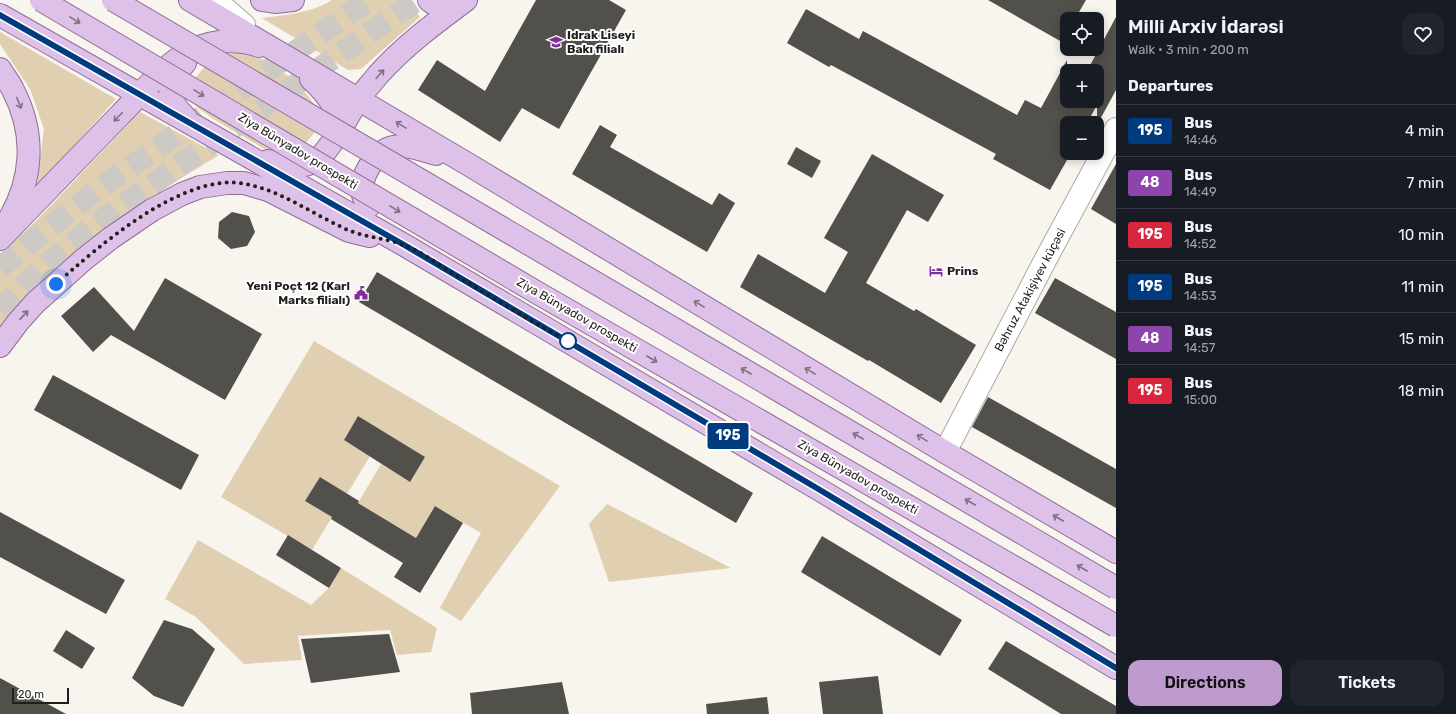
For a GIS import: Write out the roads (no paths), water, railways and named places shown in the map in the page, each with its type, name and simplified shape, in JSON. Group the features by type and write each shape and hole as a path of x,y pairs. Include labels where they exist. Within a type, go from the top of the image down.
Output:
{"main road":[{"name":"Ziya Bünyadov prospekti","path":"41,0 536,292 1116,626"},
{"path":"113,0 1116,588"},
{"path":"190,0 471,166 945,452 1116,552"},
{"path":"262,0 275,2 293,0"},
{"path":"429,0 442,7 448,6 460,0"},
{"path":"235,149 266,161 282,165 295,166 316,161 326,150 358,100 406,46 466,0"},
{"path":"0,15 406,246 827,494 1116,668"},
{"path":"0,239 175,60 207,44 222,41 238,41 281,54 303,72 329,98 335,111 337,124 334,137"},
{"path":"198,128 179,111 173,103 169,94 169,87 171,81 182,66 207,44"},
{"path":"0,69 13,90 24,117 28,139 29,162 23,193 17,206 0,233"},
{"path":"406,246 382,224 370,209 363,194 364,180 369,167 381,152 393,147 413,147 471,166"},
{"path":"0,346 18,322 35,304 83,260 111,238 152,210 182,194 200,187 227,183 244,183 268,190 349,231 406,246"}],"street":[{"path":"215,0 281,54"},
{"name":"Bəhruz Atakişiyev küçəsi","path":"945,452 1116,129"}],"tunnel":[{"path":"0,268 97,190 369,0"},
{"path":"0,311 21,288 44,267 117,209 417,0"}],"place":[{"name":"Idrak Liseyi Bakı filialı","path":"556,42"},
{"name":"Prins","path":"936,271"},
{"name":"Yeni Poçt 12 (Karl Marks filialı)","path":"361,293"}]}
